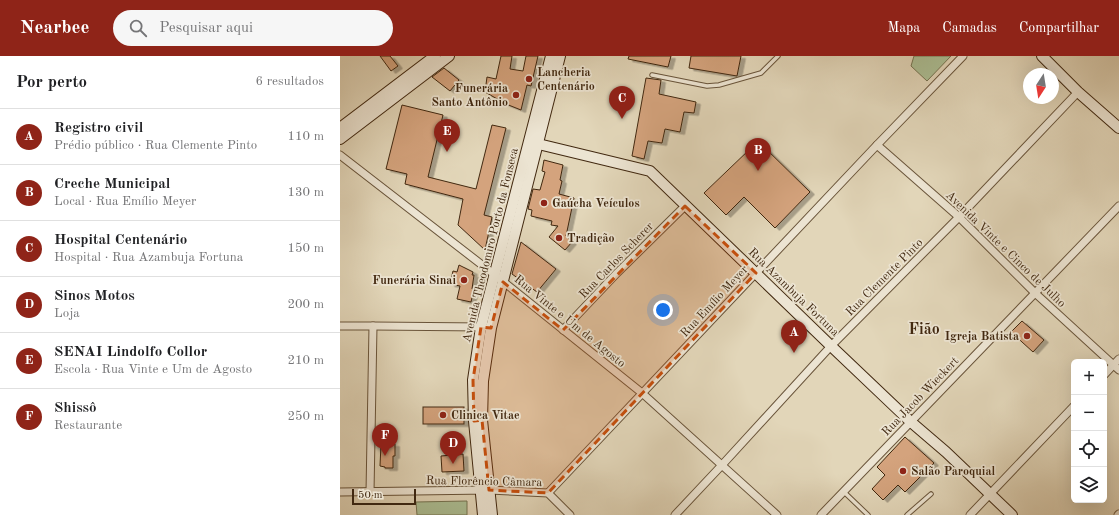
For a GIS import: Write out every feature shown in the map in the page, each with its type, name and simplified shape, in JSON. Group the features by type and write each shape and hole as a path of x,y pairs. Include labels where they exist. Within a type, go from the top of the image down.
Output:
{"street":[{"path":"340,139 406,83 435,56"},
{"path":"340,128 449,56"},
{"name":"Avenida Theodomiro Porto da Fonseca","path":"534,142 551,56"},
{"name":"Avenida Theodomiro Porto da Fonseca","path":"492,515 485,490 473,380 486,328 495,275 513,222 534,142 560,56"},
{"name":"Rua Emílio Meyer","path":"548,493 877,145 964,56"},
{"path":"1042,56 1078,92 1119,128"},
{"name":"Rua Clemente Pinto","path":"675,515 831,346 959,217 1078,92"},
{"name":"Rua Azambuja Fortuna","path":"534,142 650,171 831,346 1012,515"},
{"name":"Avenida Vinte e Cinco de Julho","path":"877,145 959,217 1035,292 1117,364"},
{"name":"Rua Vinte e Um de Agosto","path":"340,155 495,275 642,393 777,515"},
{"name":"Rua Carlos Scherer","path":"563,330 617,273 685,206"},
{"name":"Rua Jacob Wieckert","path":"821,515 1119,206"},
{"name":"Avenida Theodomiro Porto da Fonseca","path":"486,328 503,282 513,222"},
{"path":"340,326 486,328"},
{"path":"370,492 373,326"},
{"path":"1107,372 1117,364"},
{"path":"970,515 1071,409"},
{"name":"Avenida Theodomiro Porto da Fonseca","path":"483,515 485,490"},
{"name":"Rua Florêncio Câmara","path":"340,492 485,490 548,493 570,515"}],"lane":[{"path":"652,76 707,86 719,85 761,73 778,56"},
{"path":"844,492 868,515"},
{"path":"907,515 931,494"}],"highlighted area":[{"path":"685,206 756,273 548,493 489,490 482,420 474,421 473,380 481,327 491,328 503,282 563,330"}],"green space":[{"path":"914,56 951,56 927,81 911,66"},
{"path":"467,501 467,515 417,515 416,502"}],"building":[{"path":"380,56 390,56 398,66 391,71"},
{"path":"501,56 512,56 510,69 523,71 526,56 538,56 531,86 527,85 521,110 506,104 485,92 487,77 496,79"},
{"path":"629,56 671,56 668,67 628,59"},
{"path":"691,56 741,56 737,76 689,68"},
{"path":"444,68 459,80 450,91 432,77"},
{"path":"646,78 661,80 659,94 696,102 694,113 684,112 680,132 665,129 662,143 648,141 644,159 632,156"},
{"path":"402,105 443,115 428,177 476,189 492,125 506,128 484,215 492,217 485,250 458,225 463,199 405,184 407,174 386,169"},
{"path":"761,144 810,192 775,228 744,197 726,215 704,193 751,148 755,151"},
{"path":"544,160 563,165 559,194 574,198 566,236 572,242 565,250 549,237 558,226 551,225 552,221 531,216 532,210 528,209 533,189 540,190 545,172 542,171"},
{"path":"521,242 556,269 537,292 512,274"},
{"path":"459,265 473,272 472,275 474,275 472,289 474,289 471,302 457,299 460,286 450,284 453,271 457,272"},
{"name":"Igreja Batista","path":"1022,321 1044,340 1033,352 1011,332"},
{"name":"Clinica Vitae","path":"423,407 464,407 464,424 423,424"},
{"name":"Salão Paroquial","path":"905,437 934,463 905,492 898,485 883,500 872,489 885,475 877,467"},
{"path":"381,444 395,444 393,468 385,468 380,466"},
{"path":"463,454 464,471 442,472 441,456"}],"place":[{"name":"Lancheria Centenário","path":"529,79"},
{"name":"Funerária Santo Antônio","path":"516,95"},
{"name":"Hospital Centenário","path":"622,119"},
{"name":"SENAI Lindolfo Collor","path":"447,152"},
{"name":"Creche Municipal","path":"758,171"},
{"name":"Gaúcha Veículos","path":"544,203"},
{"name":"Tradição","path":"559,238"},
{"name":"Funerária Sinai","path":"464,280"},
{"name":"Igreja Batista","path":"1027,336"},
{"name":"Registro civil","path":"794,353"},
{"name":"Clinica Vitae","path":"443,415"},
{"name":"Shissô","path":"385,456"},
{"name":"Sinos Motos","path":"453,464"},
{"name":"Salão Paroquial","path":"903,471"}],"district":[{"name":"Fião","path":"924,328"}]}
